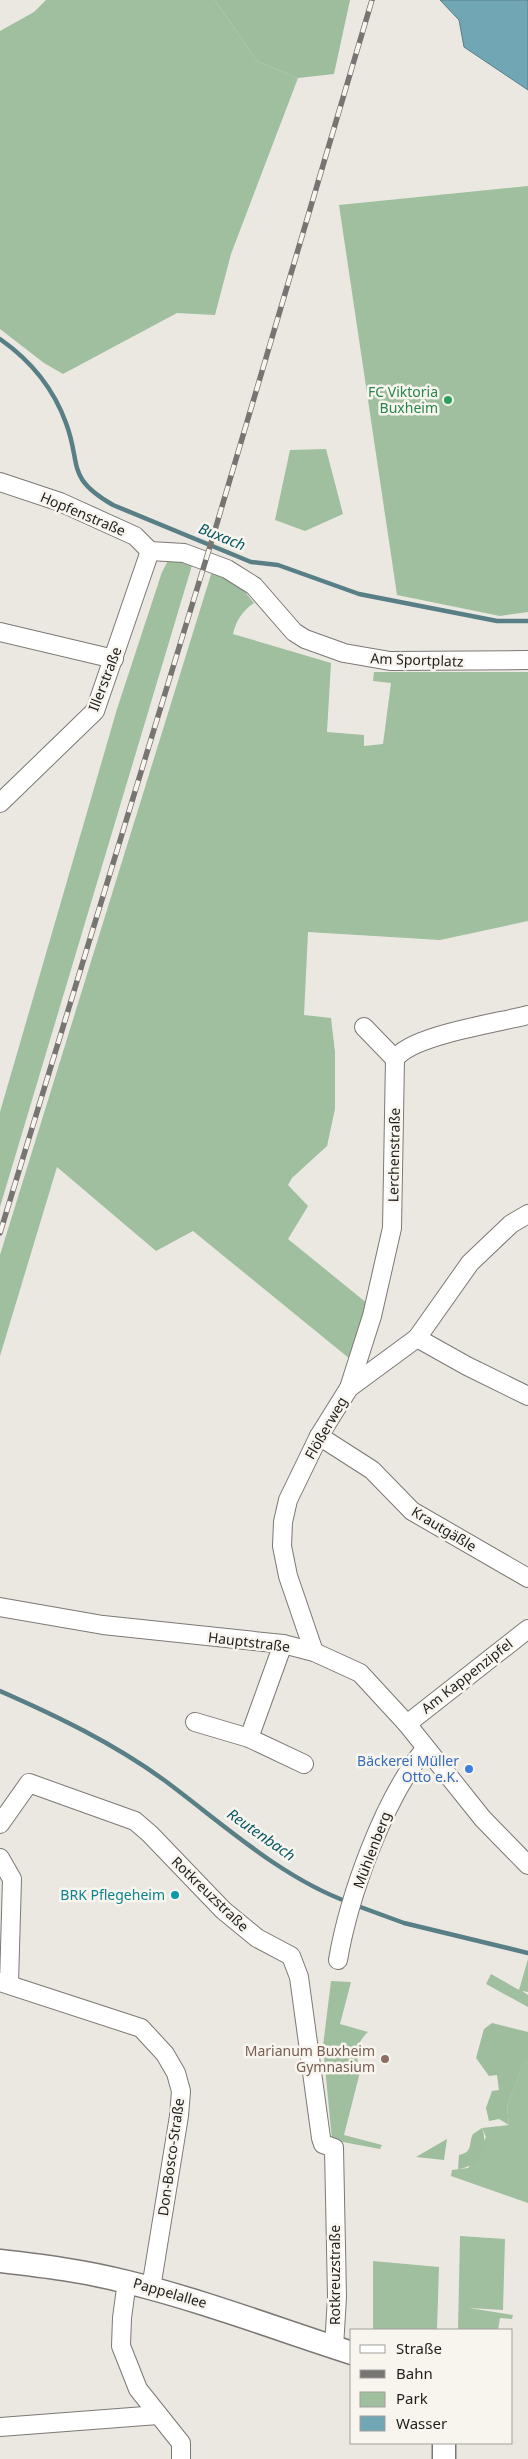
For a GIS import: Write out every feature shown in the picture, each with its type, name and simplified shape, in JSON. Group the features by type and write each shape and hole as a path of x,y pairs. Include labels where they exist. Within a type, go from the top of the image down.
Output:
{"street":[{"name":"Hopfenstraße","path":"0,482 60,502 135,536 155,552"},
{"name":"Illerstraße","path":"0,803 91,716 98,704 155,552"},
{"name":"Am Sportplatz","path":"155,552 184,553 227,569 254,586 294,632 319,646 344,653 390,661 528,660"},
{"path":"0,632 114,659"},
{"path":"364,1027 395,1060 406,1048 424,1040 528,1015"},
{"name":"Lerchenstraße","path":"349,1388 372,1316 392,1228 395,1060"},
{"name":"Flößerweg","path":"314,1652 288,1576 282,1546 288,1500 319,1436 349,1388 417,1338 470,1263 511,1224 528,1214"},
{"path":"417,1338 467,1366 528,1396"},
{"name":"Krautgäßle","path":"319,1436 372,1470 412,1511 528,1578"},
{"name":"Hauptstraße","path":"0,1607 103,1625 283,1644 314,1652 360,1673 407,1724 482,1819 528,1865"},
{"name":"Am Kappenzipfel","path":"407,1724 528,1628"},
{"path":"250,1738 283,1644"},
{"path":"194,1722 250,1738 304,1764"},
{"name":"Mühlenberg","path":"338,1960 352,1902 386,1811 414,1762 425,1749"},
{"name":"Rotkreuzstraße","path":"0,1824 29,1783 135,1822 150,1834 228,1915 257,1938 291,1956 299,1977 320,2138 323,2144 334,2148 337,2297 343,2350"},
{"name":"Don-Bosco-Straße","path":"0,1858 12,1879 11,1928 5,1982 141,2028 166,2054 176,2073 181,2091 179,2116 151,2288"},
{"name":"Pappelallee","path":"0,2261 73,2270 126,2281 204,2302 343,2350"},
{"path":"126,2281 122,2318 122,2346 138,2389 181,2443 181,2459"},
{"path":"0,2427 158,2415"},
{"path":"444,2444 444,2459"}],"green space":[{"path":"46,0 215,0 257,61 298,78 231,254 215,315 177,313 63,374 44,363 0,329 0,31 34,12"},
{"path":"215,0 350,0 334,74 298,78 257,61"},
{"name":"FC Viktoria Buxheim","path":"528,186 528,612 500,616 397,595 339,205"},
{"path":"326,449 343,514 305,531 275,520 290,450"},
{"path":"170,557 193,562 0,1207 0,1112 117,709 162,572"},
{"path":"213,568 240,586 254,603 240,617 233,634 331,663 327,732 364,735 364,746 383,744 391,683 373,681 374,672 528,672 528,921 440,940 308,932 304,1015 331,1018 335,1052 335,1109 327,1146 292,1178 288,1185 308,1206 288,1239 368,1304 350,1359 193,1231 156,1251 57,1167 0,1356 0,1255"},
{"path":"528,1959 528,1992 522,1991 528,1995 528,2007 486,1984 491,1974 519,1990"},
{"path":"331,1981 351,1982 340,2024 368,2032 361,2040 357,2049 357,2059 361,2068 344,2135 382,2145 380,2149 332,2140 323,2046"},
{"path":"492,2023 528,2032 528,2062 524,2061 507,2107 509,2125 499,2119 489,2121 486,2108 492,2091 499,2090 497,2075 489,2076 476,2058 484,2029"},
{"path":"524,2060 528,2062 528,2203 451,2176 452,2170 468,2168 486,2137 482,2128 509,2125 507,2107"},
{"path":"482,2128 484,2142 477,2160 458,2169 459,2155 467,2152 473,2134"},
{"path":"447,2139 444,2160 416,2157"},
{"path":"460,2236 505,2239 503,2310 469,2308 513,2315 512,2319 500,2318 498,2329 458,2329"},
{"path":"373,2261 439,2267 437,2329 373,2329"}],"water":[{"path":"440,0 528,0 528,90 464,47 459,20"}],"waterway":[{"name":"Buxach","path":"0,339 31,365 47,386 66,423 81,478 98,495 113,505 251,562 278,565 359,594 497,621 528,621"},
{"name":"Reutenbach","path":"0,1691 63,1720 125,1754 164,1780 275,1864 323,1891 348,1902"},
{"name":"Reutenbach","path":"355,1905 404,1923 528,1953"}],"railway":[{"path":"0,1233 215,530 372,0"}],"place":[{"name":"FC Viktoria Buxheim","path":"448,400"},
{"name":"Bäckerei Müller Otto e.K.","path":"469,1769"},
{"name":"BRK Pflegeheim","path":"175,1895"},
{"name":"Marianum Buxheim Gymnasium","path":"385,2059"}]}
